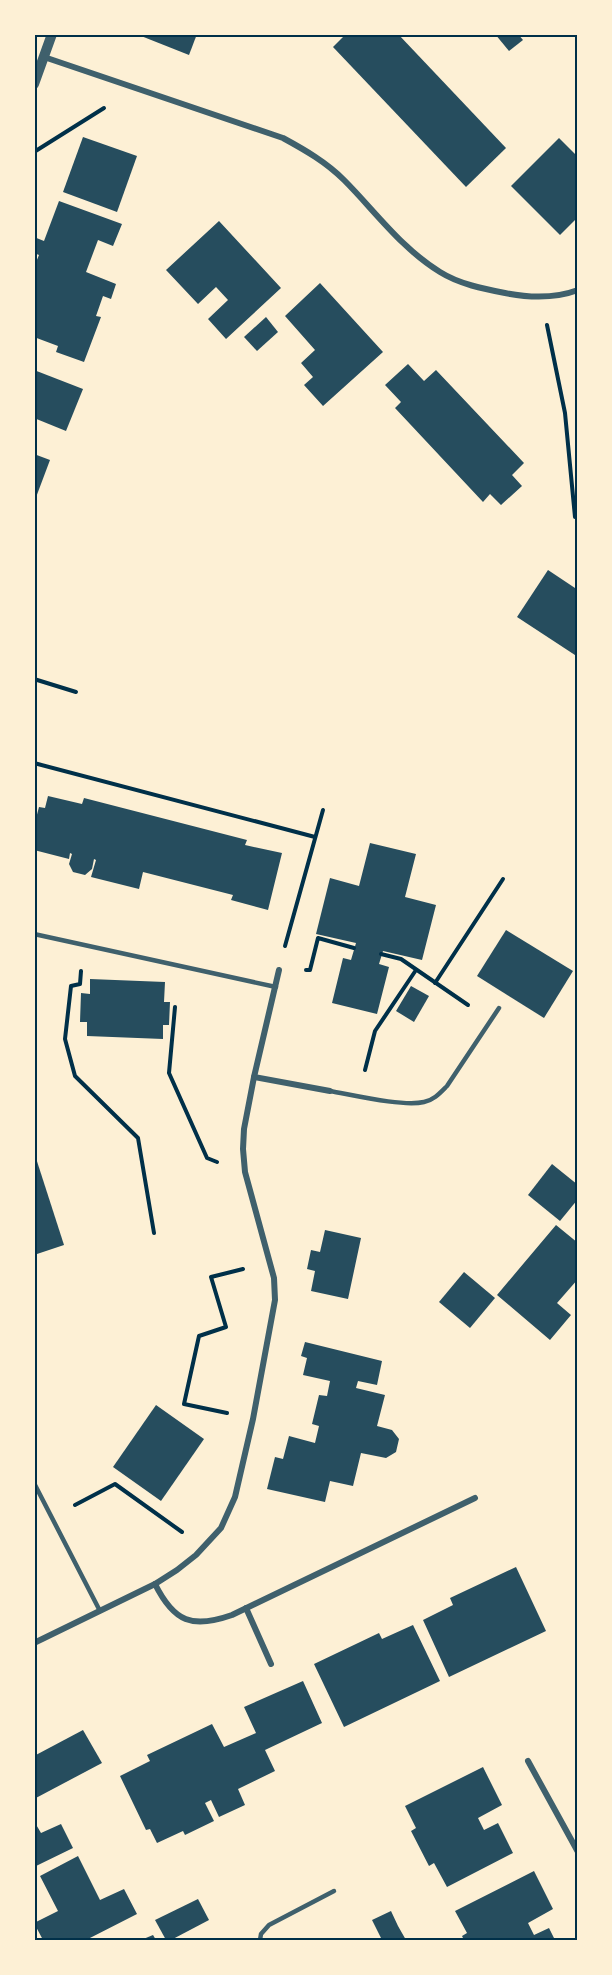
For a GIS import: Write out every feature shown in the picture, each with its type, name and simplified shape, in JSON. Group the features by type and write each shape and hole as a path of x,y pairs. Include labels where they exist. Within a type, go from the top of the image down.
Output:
{"street":[{"path":"34,84 52,34"},
{"path":"44,57 268,132 299,147 320,159 343,179 402,244 420,260 442,274 490,290 541,298 578,290"},
{"path":"34,1643 155,1584 177,1570 203,1548 221,1528 228,1514 242,1471 275,1300 274,1278 269,1254 245,1172 244,1129 280,967"},
{"path":"254,1077 330,1091"},
{"path":"155,1584 167,1606 175,1613 193,1622 218,1620 475,1497"},
{"path":"246,1608 271,1664"},
{"path":"528,1761 578,1852"}],"lane":[{"path":"34,934 276,987"},
{"path":"330,1091 404,1102 423,1102 436,1097 447,1086 499,1008"},
{"path":"34,1483 100,1611"},
{"path":"260,1941 261,1934 269,1925 334,1891"}],"path":[{"path":"34,152 116,100 128,85"},
{"path":"541,298 564,413 575,517"},
{"path":"34,679 76,692"},
{"path":"34,763 315,837"},
{"path":"323,810 280,967 310,970 318,938 354,948"},
{"path":"435,983 503,879"},
{"path":"84,945 80,984 70,986 65,1039 75,1076 138,1138 154,1233"},
{"path":"381,954 401,959 492,1020"},
{"path":"359,1096 375,1031 416,970"},
{"path":"175,1007 169,1073 207,1158 217,1162 220,1172"},
{"path":"246,1268 211,1277 226,1328 198,1336 184,1404 253,1419"},
{"path":"52,1517 115,1484 203,1548"}],"building":[{"path":"136,34 197,34 189,55"},
{"path":"346,34 398,34 506,148 466,187 333,47"},
{"path":"495,34 518,34 523,40 509,51"},
{"path":"83,137 137,156 117,212 63,192"},
{"path":"559,138 578,157 578,217 560,235 511,186"},
{"path":"59,201 122,224 113,246 98,240 86,272 116,284 111,299 103,296 96,316 101,317 84,362 56,352 58,346 34,337 34,267 39,255 34,253 34,237 44,241"},
{"path":"219,221 281,288 226,339 208,319 228,300 216,287 198,304 166,270"},
{"path":"320,283 383,352 323,406 304,385 313,377 301,363 315,350 285,316"},
{"path":"266,317 278,332 257,351 244,337"},
{"path":"408,364 424,381 436,370 524,463 512,475 522,486 501,505 490,494 483,502 395,408 401,402 385,385"},
{"path":"34,370 83,389 66,431 34,418"},
{"path":"34,454 50,460 35,500 34,500"},
{"path":"548,570 578,590 578,657 517,617"},
{"path":"48,796 82,804 84,798 247,840 245,845 282,853 268,910 231,900 233,895 143,872 139,889 91,877 96,860 94,859 92,869 85,875 73,872 69,864 72,854 70,853 69,859 34,850 37,837 34,837 34,826 39,807 45,808"},
{"path":"370,843 416,854 405,897 436,905 422,960 383,951 379,964 389,967 377,1014 332,1003 343,958 351,960 356,943 316,934 330,878 359,886"},
{"path":"506,930 573,971 544,1018 477,976"},
{"path":"90,979 165,982 164,1002 170,1002 169,1025 163,1025 163,1039 87,1036 87,1022 80,1022 81,993 90,994"},
{"path":"411,986 429,996 414,1022 396,1011"},
{"path":"34,1152 64,1245 34,1255"},
{"path":"552,1164 578,1185 578,1199 560,1221 528,1195"},
{"path":"556,1225 578,1243 578,1279 557,1303 571,1315 550,1340 497,1295"},
{"path":"325,1230 361,1238 348,1299 311,1291 315,1271 307,1269 311,1250 320,1252"},
{"path":"464,1272 495,1298 470,1328 439,1302"},
{"path":"305,1342 382,1361 377,1385 358,1381 356,1388 385,1395 377,1426 392,1430 399,1439 396,1452 386,1458 361,1453 353,1486 330,1481 325,1502 267,1489 275,1457 283,1459 289,1436 315,1443 319,1426 312,1424 319,1395 327,1396 330,1381 303,1375 307,1358 301,1356"},
{"path":"156,1405 204,1439 161,1501 113,1467"},
{"path":"516,1567 546,1631 449,1677 423,1620 453,1605 450,1598"},
{"path":"413,1625 440,1681 344,1727 314,1664 379,1633 382,1639"},
{"path":"303,1681 322,1723 265,1750 275,1771 238,1789 245,1805 219,1817 211,1800 205,1803 214,1821 185,1835 183,1831 157,1843 150,1829 146,1830 120,1776 150,1761 147,1755 212,1724 224,1747 256,1733 244,1707"},
{"path":"83,1730 102,1763 34,1799 34,1756"},
{"path":"483,1767 502,1805 478,1818 484,1830 498,1823 513,1853 447,1887 434,1863 429,1866 411,1831 416,1828 405,1806"},
{"path":"34,1821 41,1833 61,1824 73,1848 34,1867"},
{"path":"78,1856 100,1900 124,1889 137,1914 86,1940 43,1940 34,1923 58,1911 40,1876"},
{"path":"534,1871 553,1909 528,1923 534,1935 549,1928 555,1940 464,1940 462,1936 467,1933 455,1911"},
{"path":"198,1899 209,1920 171,1940 166,1940 155,1920"},
{"path":"391,1911 406,1940 382,1940 372,1920"},
{"path":"153,1935 156,1940 141,1940"}]}
